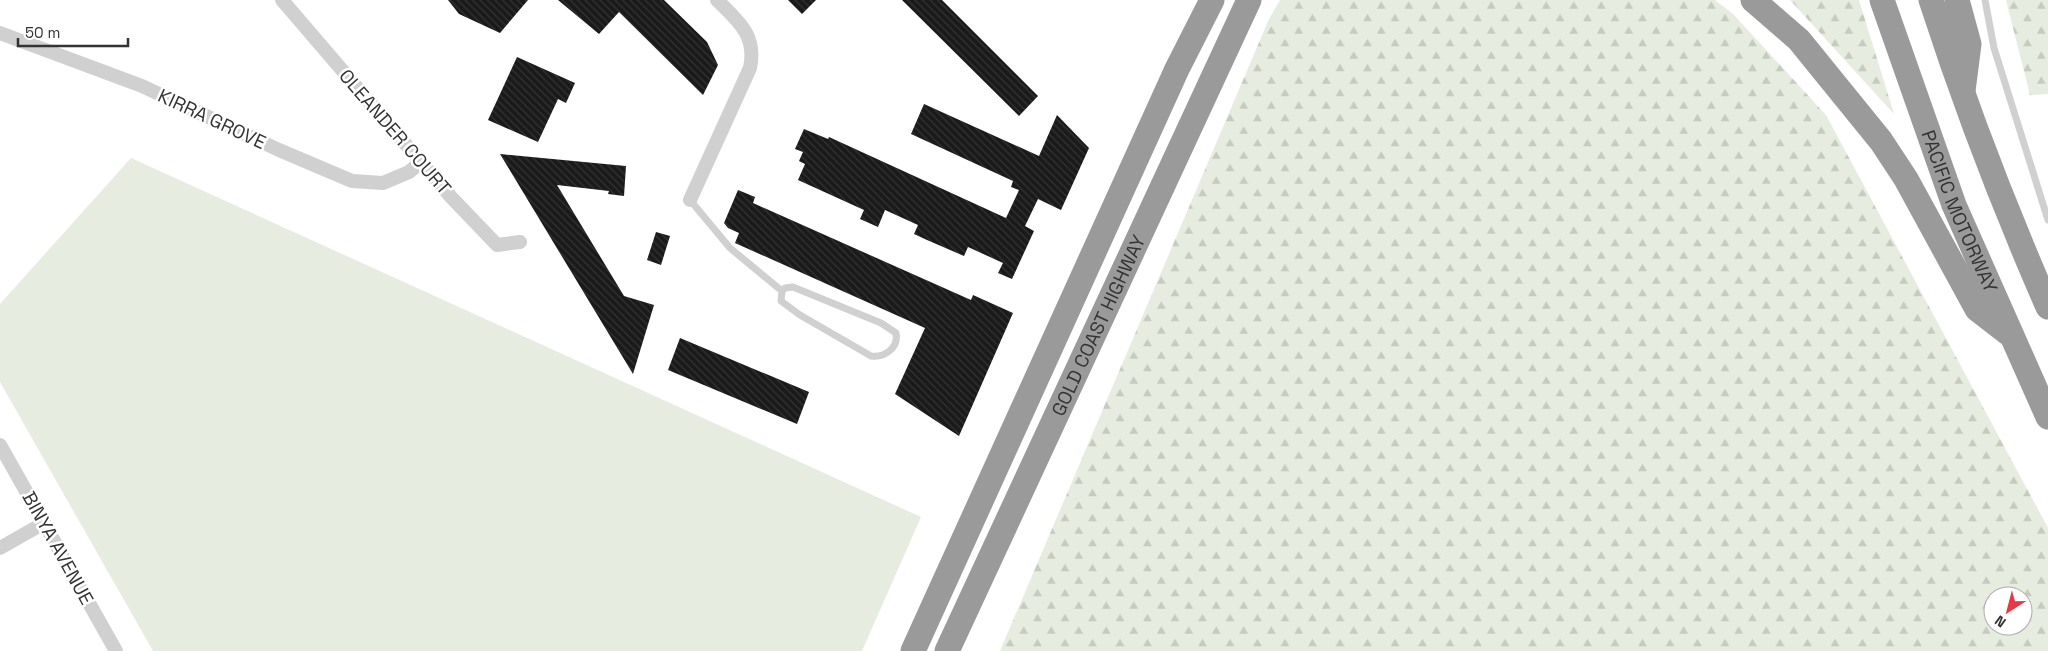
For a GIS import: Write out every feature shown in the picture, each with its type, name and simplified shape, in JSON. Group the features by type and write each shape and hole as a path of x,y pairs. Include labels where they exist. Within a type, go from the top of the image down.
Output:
{"highway":[{"name":"GOLD COAST HIGHWAY","path":"913,651 1177,69 1212,0"},
{"name":"GOLD COAST HIGHWAY","path":"947,651 1249,0"},
{"path":"1754,0 1799,40 1881,141 1906,180 1977,309 2010,335"},
{"name":"PACIFIC MOTORWAY","path":"1882,0 1954,205 2010,335 2048,417"},
{"path":"1931,0 1963,96 2018,239 2048,308"},
{"path":"1957,0 1969,44 1963,96"}],"street":[{"name":"OLEANDER COURT","path":"282,0 421,162 496,245 520,242"},
{"path":"690,200 750,68 752,56 752,44 746,31 717,0"},
{"name":"KIRRA GROVE","path":"0,33 142,86 279,150 352,181 383,183 409,172 421,162"},
{"name":"BINYA AVENUE","path":"0,445 116,651"},
{"path":"0,548 44,523"}],"lane":[{"path":"1986,0 1994,48 2048,220"},
{"path":"690,200 730,248 782,291"},
{"path":"793,287 880,323 896,333 895,343 885,355 879,357 871,356 789,308 780,298 782,291 785,288 793,287"}],"green space":[{"path":"1280,0 1715,0 1733,14 1826,115 2048,528 2048,651 1000,651 1269,19"},
{"path":"1790,0 1859,0 1894,114"},
{"path":"2006,0 2048,0 2048,94 2030,95"},
{"path":"131,158 921,517 862,651 153,651 0,382 0,304"}],"building":[{"path":"448,0 528,0 500,33 459,14"},
{"path":"558,0 664,0 707,42 718,65 703,95 619,12 599,34"},
{"path":"788,0 816,0 802,14"},
{"path":"902,0 942,0 1038,96 1019,116"},
{"path":"517,57 575,83 566,103 558,99 538,142 488,120"},
{"path":"924,104 1039,156 1057,115 1089,148 1061,210 1038,199 1025,226 1034,231 1012,279 998,273 1003,263 968,247 964,256 927,240 914,234 918,225 885,210 878,227 860,219 864,210 798,180 805,164 799,161 803,152 795,149 804,129 828,139 829,137 1006,218 1019,190 1011,187 1013,181 911,134"},
{"path":"500,154 626,166 624,196 608,194 609,191 557,185 624,296 654,305 633,374"},
{"path":"738,190 755,197 753,203 971,300 973,295 1013,313 959,436 895,394 925,328 735,243 739,233 728,228 724,223"},
{"path":"656,232 670,236 661,265 647,260"},
{"path":"680,338 809,392 797,424 668,370"}]}
